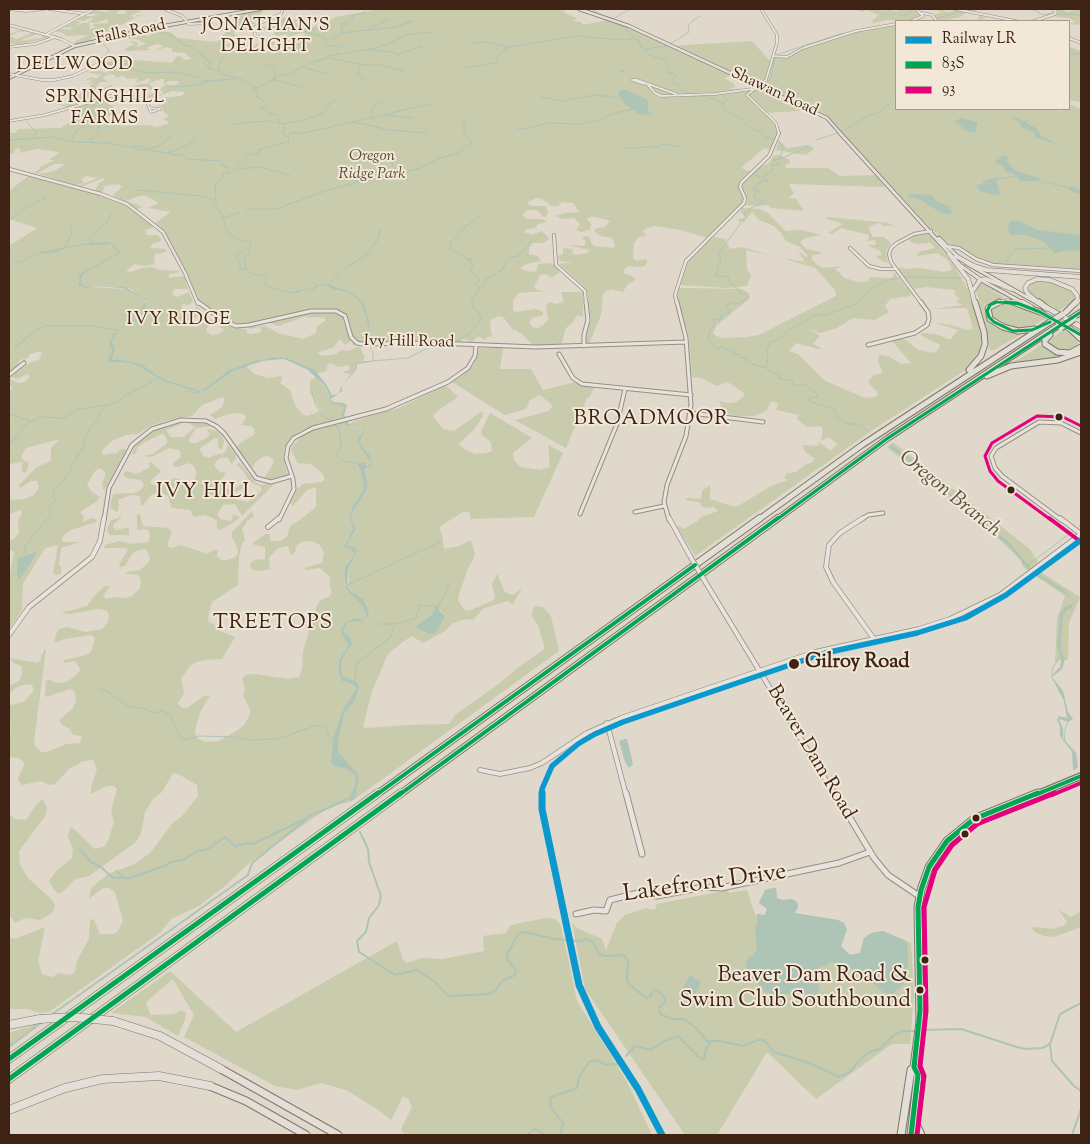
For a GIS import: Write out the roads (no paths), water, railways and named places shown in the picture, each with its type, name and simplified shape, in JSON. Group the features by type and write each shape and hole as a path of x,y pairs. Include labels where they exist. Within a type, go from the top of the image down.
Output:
{"highway":[{"path":"949,254 968,278 984,332 984,349 977,362 953,384"},
{"path":"956,256 974,266 987,270 1081,278"},
{"path":"1046,308 1027,293 1025,288 1028,283 1034,280 1047,279 1070,287 1077,294 1078,301 1065,313"},
{"path":"972,292 974,285 982,280 992,280 1011,289"},
{"path":"1040,312 1021,304 1007,301 992,304 987,310 994,322 1013,331 1029,331 1048,323"},
{"path":"9,1058 846,456 953,384 1081,303"},
{"path":"9,1079 888,438 1081,313"},
{"path":"888,438 1060,327"},
{"path":"1068,327 1081,339"},
{"path":"1052,333 1044,342 1053,351 1070,354 1081,347"},
{"path":"976,382 1006,368 1058,360 1081,352"},
{"path":"9,1025 40,1019 80,1018 113,1021 160,1036 220,1069"},
{"path":"9,1110 65,1088 112,1078 159,1076 188,1080 210,1086"}],"main road":[{"name":"Falls Road","path":"9,78 75,46 187,22 260,9"},
{"name":"Shawan Road","path":"579,9 629,26 829,119 956,256 978,271 1081,327"},
{"name":"Shawan Road","path":"931,231 949,254 964,268 1081,335"},
{"name":"Shawan Road","path":"936,239 946,246 949,254"},
{"path":"901,1135 911,1070 914,1067 920,1021 919,896 927,872 947,841 961,828 982,815 1081,776"},
{"path":"910,1135 918,1075 914,1067"},
{"path":"220,1069 338,1135"},
{"path":"210,1086 246,1101 306,1135"},
{"path":"914,1107 914,1123 921,1135"}],"street":[{"path":"9,9 26,11 44,9"},
{"path":"49,9 85,14"},
{"path":"47,34 94,9"},
{"path":"164,9 182,16 187,22 192,24 204,23"},
{"path":"265,40 255,35 253,30 260,23 281,14 283,9"},
{"path":"680,95 648,85 658,95 680,95 691,95 751,90 766,80 778,43 777,35 761,9"},
{"path":"916,9 922,14 932,15 935,20"},
{"path":"955,9 1011,20"},
{"path":"1037,20 1055,14 1056,12 1053,9"},
{"path":"914,20 922,17 922,14"},
{"path":"773,56 788,56 803,48 856,30 872,30 895,24"},
{"path":"9,25 47,34 75,46"},
{"path":"9,47 38,43 55,37"},
{"path":"9,74 42,80 59,80 77,75 98,64"},
{"path":"636,512 664,506 665,493 683,447 691,414 686,342 675,298 684,264 743,205 746,200 740,188 741,183 769,156 777,141 779,133 777,126 749,97 748,94 751,90"},
{"path":"9,121 45,115 111,96 139,98 146,102 149,108"},
{"name":"Ivy Hill Road","path":"9,169 94,192 127,204 159,229 166,237 173,254 185,273 198,305 227,323 245,326 311,311 332,310 345,316 352,337 356,342 369,344 435,343 536,348 686,342"},
{"path":"868,345 915,333 925,327 928,322 928,312 889,257 892,246 911,236 931,231"},
{"path":"554,235 556,265 585,291 588,320 584,335 584,346"},
{"path":"946,246 960,248 976,259 993,265 1081,271"},
{"path":"850,248 869,266 881,269 896,269"},
{"path":"268,527 278,521 294,489 286,458 291,442 308,429 396,405 454,378 471,364 476,346"},
{"path":"559,354 570,374 578,382 590,386 691,395"},
{"path":"9,375 24,363"},
{"path":"580,514 617,424 625,389"},
{"path":"691,414 763,422"},
{"path":"9,635 25,611 52,588 83,566 96,551 102,534 109,488 132,445 152,429 181,420 206,421 224,433 256,478 271,482 292,476"},
{"path":"480,770 500,774 537,766 580,737 607,723 821,650 919,629 961,615 993,599 1081,534 1002,476 995,468 991,456 996,448 1039,422 1061,423 1081,433"},
{"name":"Beaver Dam Road","path":"664,506 669,520 706,584 870,852 888,875 919,896"},
{"path":"874,639 833,582 826,567 826,558 829,544 840,533 868,515 883,514"},
{"path":"607,723 642,854"},
{"name":"Lakefront Drive","path":"576,914 594,910 606,911 610,900 633,894 645,892 657,896 704,887 721,888 839,863 870,852"}],"water":[{"path":"621,90 626,90 646,99 649,103 647,109 652,115 639,114 625,104 618,94"},
{"path":"1030,116 1030,120 1026,122 1028,124 1036,128 1040,135 1059,145 1034,137 1037,134 1021,127 1020,123 1011,117 1025,121 1029,120"},
{"path":"960,118 978,122 975,133 963,130 955,122"},
{"path":"1002,156 1008,157 1007,162 1015,170 1038,178 1040,181 1075,188 1081,191 1081,194 1072,192 1068,188 1038,181 1021,181 1016,175 1005,171 1004,167 995,162"},
{"path":"999,179 995,182 999,186 997,189 1001,192 1000,194 981,192 977,188 977,185 982,184 985,180"},
{"path":"907,195 931,195 936,201 949,206 953,213 947,214 938,211 921,200"},
{"path":"1011,221 1020,221 1037,230 1081,235 1081,252 1070,250 1055,253 1043,241 1024,235 1010,235 1008,225"},
{"path":"107,242 113,244 120,253 82,276 81,284 88,287 96,286 85,288 78,285 80,279 78,277 118,253 111,244 66,248 56,252 39,254 20,263 9,262 20,262 42,252 82,244"},
{"path":"326,284 350,292 364,303 370,327 366,338 373,352 374,359 371,362 357,364 356,370 342,386 355,369 355,363 371,361 373,359 372,351 365,337 369,329 362,303 348,292 333,289 326,285 320,285 311,291 306,289 311,290 317,285"},
{"path":"98,286 125,287 139,295 146,304 143,318 128,324 113,339 112,343 115,349 112,360 117,359 142,364 166,380 201,391 229,370 258,360 275,357 287,358 314,369 332,395 338,394 331,399 333,402 344,403 347,406 344,415 349,424 366,428 359,443 370,455 372,464 364,469 367,489 351,517 356,529 347,545 355,547 357,553 349,566 347,587 364,599 369,613 364,621 348,622 343,631 351,638 352,644 341,661 342,676 357,682 359,688 355,701 344,714 338,741 338,752 359,776 355,799 350,802 349,798 355,786 356,776 347,769 334,766 331,762 333,738 344,707 357,688 342,681 338,672 339,660 349,645 341,633 342,627 347,621 355,618 363,620 366,615 363,606 346,589 344,573 346,565 355,554 348,547 344,547 353,528 349,517 353,506 364,488 360,469 357,466 359,463 365,463 367,466 371,464 358,444 358,438 364,428 346,425 341,414 345,406 331,403 324,385 308,370 284,359 262,361 233,371 205,391 198,392 165,382 132,363 109,362 108,356 112,351 109,344 113,334 129,322 142,318 144,303 140,297 122,288"},
{"path":"306,289 298,293 288,293"},
{"path":"892,445 925,470 937,483 969,509 983,517 999,535 1008,541 1027,564 1030,564 1030,568 1064,590 1074,600 1039,578 1026,567 1009,546 995,535 981,518 935,484 923,471 889,447"},
{"path":"36,552 36,555 19,580 17,574 18,558"},
{"path":"1074,603 1071,609 1063,614 1059,647 1065,659 1062,669 1052,677 1063,691 1068,712 1073,719 1068,722 1059,719 1063,729 1063,738 1076,753 1078,767 1073,770 1072,752 1060,736 1060,727 1057,720 1059,716 1067,718 1064,701 1051,676 1060,667 1061,659 1057,645 1060,614 1066,606"},
{"path":"439,605 439,610 445,616 436,633 428,634 417,628 417,625 432,614 436,606"},
{"path":"627,739 633,764 629,768 625,762 619,741"},
{"path":"776,888 777,898 782,900 792,899 797,902 798,908 794,913 838,920 844,923 847,930 841,946 850,955 860,953 864,938 871,933 883,931 904,940 907,944 908,956 907,980 893,994 884,993 869,980 855,973 846,965 837,966 834,962 829,963 827,966 820,966 818,969 816,979 820,990 814,997 800,992 773,995 764,991 751,976 745,963 750,956 754,955 757,948 755,928 757,925 757,914 765,915 767,909 759,903 765,890"},
{"path":"690,975 701,982 692,1000 681,993"}],"waterway":[{"path":"343,28 353,18 352,16 365,12 363,9"},
{"name":"Oregon Branch","path":"591,9 603,16 612,18 613,22 624,27 635,39 640,41 638,42 641,44 641,47 650,55 664,60 670,66 667,72 676,75 673,79 675,84 680,85 680,89 689,94"},
{"path":"613,19 630,9"},
{"path":"900,16 911,13 911,9"},
{"path":"968,11 982,9"},
{"path":"1021,9 1034,10 1043,15 1052,13"},
{"path":"1056,9 1064,12"},
{"path":"938,18 961,11"},
{"path":"1058,14 1081,15"},
{"path":"670,44 689,32 688,27 690,23 700,16"},
{"path":"243,17 244,20 255,24"},
{"path":"276,17 296,29"},
{"path":"371,28 388,20"},
{"path":"343,33 341,25 347,21"},
{"path":"343,33 396,27 412,21"},
{"path":"307,32 314,30 316,25"},
{"path":"259,26 268,29 296,29"},
{"path":"296,29 307,32"},
{"path":"162,32 173,36 184,45 193,47 198,53 203,54"},
{"path":"307,32 324,37 328,45 341,47 336,53"},
{"path":"254,90 281,75 287,75 313,62 328,58 328,56 377,48 410,34 435,32"},
{"path":"330,42 343,33"},
{"path":"776,55 843,33"},
{"path":"470,43 486,42 510,47 576,36 623,40"},
{"path":"624,39 633,39"},
{"path":"100,40 109,50 104,57 100,58 101,61 105,62"},
{"path":"645,49 668,46"},
{"path":"398,54 421,47"},
{"path":"465,68 496,63 499,54 509,47"},
{"path":"370,50 392,52 402,57"},
{"path":"1070,50 1081,55"},
{"path":"1070,54 1078,55"},
{"path":"203,55 207,58 205,60 211,63 210,68"},
{"path":"201,56 205,57"},
{"path":"220,70 218,67 223,57"},
{"path":"765,87 771,77 775,57"},
{"path":"329,58 361,64"},
{"path":"106,63 116,66"},
{"path":"205,63 210,69 221,71 222,74 241,79 254,86 252,91 256,92 257,98 261,99 266,105 261,107 271,114 277,114 280,123"},
{"path":"266,64 274,68 276,77 270,81"},
{"path":"361,64 379,65 404,71"},
{"path":"361,64 357,72 364,80"},
{"path":"117,65 147,73 175,72 198,77 203,81 235,79"},
{"path":"305,68 328,74"},
{"path":"620,72 625,71"},
{"path":"738,75 760,83"},
{"path":"274,80 302,87"},
{"path":"209,81 215,81"},
{"path":"168,86 184,87 210,82"},
{"path":"754,91 759,89"},
{"path":"61,93 83,101"},
{"path":"723,103 727,100 723,94 730,93"},
{"path":"541,97 562,101 595,95 621,98"},
{"name":"Oregon Branch","path":"695,96 705,96 723,103"},
{"path":"282,124 301,121 325,112 330,103 337,98"},
{"path":"372,117 372,107 386,100"},
{"path":"84,111 100,102"},
{"name":"Oregon Branch","path":"723,103 723,109 741,119 751,129 761,132 764,137 775,139 783,146 780,159 773,160 780,164 772,165 773,170 763,177 768,181 762,181 753,188 754,190 761,191 754,195 755,200 762,200 764,202 749,209 744,214 746,218 739,220 741,223 719,253 721,262 717,266 719,269 715,275 728,277 730,284 740,290 739,294 746,294 748,297 740,304 732,302 726,306 730,312 721,316 720,320 714,319 714,325 710,330 708,340 718,350 720,346 727,350 732,350 733,354 739,354 739,357 746,357 747,361 766,368"},
{"path":"842,132 864,118 879,112 891,103"},
{"path":"85,104 86,108 83,110 87,118"},
{"path":"372,117 431,104"},
{"path":"516,128 524,129 548,123 579,124 597,121 615,113 633,109"},
{"path":"72,140 78,129 86,125 93,113"},
{"path":"385,115 412,118"},
{"path":"234,170 249,155 260,153 259,150 289,141 288,136 290,133 304,133 372,117"},
{"path":"397,173 420,168 440,158 458,153 472,142 464,133 464,117"},
{"path":"25,120 37,133 33,137 35,137"},
{"path":"233,124 267,121 282,124"},
{"path":"354,122 389,130 427,133"},
{"path":"89,142 97,133 100,124"},
{"path":"282,124 285,128 283,134 287,136"},
{"path":"816,140 838,133"},
{"path":"149,149 161,145 170,137 169,134"},
{"path":"9,140 51,137 74,142 89,142"},
{"path":"132,148 167,153 182,148 196,140"},
{"path":"89,142 110,143 126,147 142,146 150,150"},
{"path":"626,148 655,147 665,144 679,147"},
{"path":"782,158 808,147 808,145"},
{"path":"172,152 169,154 182,155 187,159 221,161 223,163 220,165 229,168 228,173"},
{"path":"397,157 392,164 397,173"},
{"path":"234,170 259,167 290,175"},
{"path":"213,200 216,199 215,184 225,177 222,174 231,173 234,170"},
{"path":"344,186 397,173"},
{"path":"753,174 763,178"},
{"path":"998,179 1017,176"},
{"path":"344,186 354,181 367,179"},
{"path":"245,212 252,209 276,209 344,186"},
{"path":"137,190 202,196 211,199 217,204 214,208 220,211 223,218"},
{"path":"9,220 31,205 46,198"},
{"path":"93,243 89,240 90,236 107,223 111,213"},
{"path":"223,218 239,213"},
{"path":"470,261 451,249 450,244 465,227 479,217"},
{"path":"223,218 225,228 233,237 251,243 251,247 235,256 240,260 240,269 246,268 252,274 264,276 267,279 264,284 266,286 290,293"},
{"path":"65,247 72,232 71,227"},
{"path":"328,285 344,269 366,255 377,241 381,229"},
{"path":"479,287 485,285 485,280 503,269 507,258 518,256 532,241"},
{"path":"1007,265 1008,258 1016,249 1049,248"},
{"path":"246,267 244,258 250,252"},
{"path":"467,258 470,259 473,265 470,270 479,280 475,284 479,287"},
{"path":"906,277 962,278"},
{"path":"766,368 768,355 766,351 771,342 780,339 785,333 815,315 826,315 856,304 871,288 889,280 900,278"},
{"path":"981,284 1006,296"},
{"path":"454,342 469,334 481,319 479,312 473,308 474,303 471,298 476,295 479,287"},
{"path":"14,348 39,328 45,326 93,326 118,330"},
{"path":"372,361 408,358 428,348 441,345"},
{"name":"Oregon Branch","path":"766,368 772,373 779,373 780,379 792,380 792,383 795,385 805,385 817,394 818,397 809,398 809,401 836,410 836,417 849,424 860,424 867,431"},
{"path":"107,405 116,403 126,395 159,378"},
{"path":"188,390 193,393 199,392"},
{"path":"312,391 315,404 321,413 325,418 333,421 340,431 341,448 335,453 344,461 359,463"},
{"path":"9,442 14,440 25,425 40,417 64,418 77,410 107,405"},
{"path":"25,554 25,546 51,514 49,507 56,499 53,496 54,489 65,480 67,474 72,469 71,467 84,446 84,440 90,428 97,420 100,412 107,405"},
{"path":"9,414 30,421"},
{"path":"331,419 334,415"},
{"path":"1029,564 1072,532"},
{"path":"347,585 440,542"},
{"path":"439,605 450,583"},
{"path":"378,624 398,624 416,618 420,605 436,606"},
{"name":"Oregon Branch","path":"1060,650 1062,619 1066,610"},
{"path":"355,682 356,667 359,661 391,637 394,626"},
{"name":"Oregon Branch","path":"1052,674 1053,667 1061,656"},
{"path":"100,690 105,690 128,706 146,709 153,713 162,711 171,715 176,730 183,740 199,736 234,737 248,740 278,739 317,725 325,727 329,736 335,738"},
{"name":"Oregon Branch","path":"1065,741 1064,733 1068,721"},
{"path":"308,817 350,798"},
{"path":"51,1015 248,875 252,863 308,818"},
{"path":"125,878 167,865 170,862 183,860 197,851 208,849 225,837 235,846 248,843 253,844 305,819"},
{"path":"360,832 368,849 369,862 381,896 379,905 369,918 366,932 357,941 359,952 395,975 417,970 435,982 448,996 489,994 495,991 502,981 515,975 516,970 507,959 507,955 518,934 525,932 555,939 580,941 587,939 593,942 598,953 604,956 623,955 628,960 627,981 630,985 646,998 650,997 653,990 657,990 665,998 665,1001 659,1008 660,1014 672,1019 684,1019 695,1027 707,1041 721,1041 743,1046 758,1040 764,1040 774,1052 809,1063 839,1077 850,1072 860,1059 870,1052 880,1049 894,1035 904,1031 917,1031"},
{"path":"79,849 91,862 102,868 113,878 125,878"},
{"path":"116,871 125,878"},
{"path":"921,1030 961,1029 1017,1047 1026,1049 1042,1048 1050,1044 1060,1014 1081,1003"},
{"path":"9,1047 42,1022"},
{"path":"626,1056 635,1046 651,1050 664,1041 678,1036 699,1057 704,1059 707,1046 711,1042"},
{"path":"1050,1045 1052,1061 1074,1086 1081,1091"},
{"path":"561,1135 563,1123 550,1106 551,1097 577,1088 579,1077 589,1062 596,1060 606,1065 617,1064"},
{"path":"1072,1135 1081,1109"},
{"path":"526,1135 535,1129 545,1135"}],"rail line":[{"name":"LR","path":"662,1135 638,1089 598,1027 579,985 542,809 542,789 552,766 578,744 595,734 623,722 825,653 917,633 965,618 1006,595 1081,540"}],"place":[{"name":"Gilroy Road","path":"794,664"},
{"name":"Beaver Dam Road & Swim Club Southbound","path":"920,990"}],"district":[{"name":"JONATHAN'S DELIGHT","path":"266,37"},
{"name":"DELLWOOD","path":"75,66"},
{"name":"SPRINGHILL FARMS","path":"105,109"},
{"name":"IVY RIDGE","path":"179,321"},
{"name":"BROADMOOR","path":"652,420"},
{"name":"IVY HILL","path":"206,493"},
{"name":"TREETOPS","path":"273,624"}],"park label":[{"name":"Oregon Ridge Park","path":"372,166"}]}
